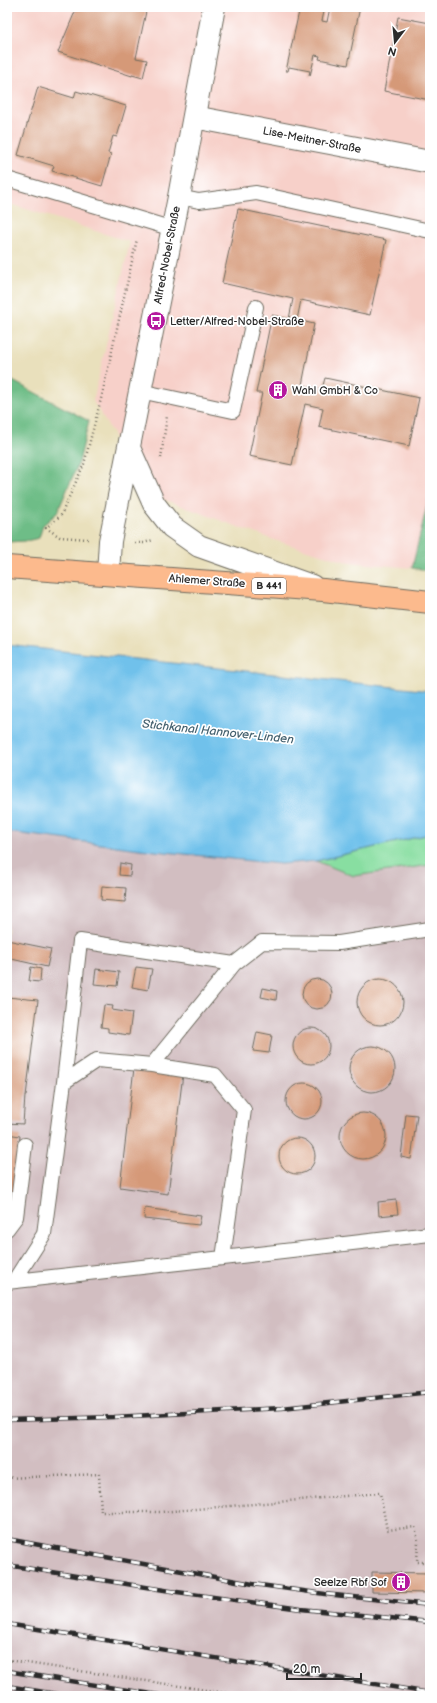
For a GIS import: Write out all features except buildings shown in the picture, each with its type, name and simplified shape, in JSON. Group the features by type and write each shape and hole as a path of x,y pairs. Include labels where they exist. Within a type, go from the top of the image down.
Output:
{"main road":[{"name":"Ahlemer Straße","path":"7,567 323,590 430,602"}],"street":[{"name":"Alfred-Nobel-Straße","path":"108,574 110,541 179,197 214,7"},
{"name":"Lise-Meitner-Straße","path":"194,117 430,162"},
{"path":"129,448 154,504 172,526 199,546 323,590"}],"lane":[{"path":"7,179 172,229"},
{"path":"179,197 199,201 256,193 430,231"},
{"path":"140,391 233,411 256,307"},
{"path":"152,1065 234,964 262,942 338,943 430,929"},
{"path":"11,1281 44,1234 64,1082 80,941 234,964"},
{"path":"64,1082 97,1060 152,1065 215,1075 244,1110 223,1258"},
{"path":"7,1230 16,1217 25,1145"},
{"path":"11,1281 430,1234"}],"path":[{"path":"7,1478 99,1474 101,1512 162,1512 380,1493 388,1530 415,1528 418,1540 417,1562 430,1562"},
{"path":"7,1660 246,1696"}],"shaded area":[{"path":"7,7 430,7 430,493 412,568 347,562 274,540 149,494 93,401 130,242 7,203"},
{"path":"7,832 281,864 316,861 354,876 430,865 430,1696 7,1696"}],"green space":[{"path":"7,378 89,421 79,462 57,513 43,525 39,538 26,541 7,542"},
{"path":"430,493 430,571 412,568"},
{"path":"430,834 430,865 354,876 316,861"}],"water":[{"name":"Stichkanal Hannover-Linden","path":"7,645 430,691 430,834 316,861 281,864 155,851 7,832"}],"railway":[{"path":"7,1420 114,1417 282,1408 430,1392"},
{"path":"7,1539 253,1584 325,1594 430,1605"},
{"path":"7,1565 177,1592 301,1609 430,1622"},
{"path":"7,1624 430,1693"},
{"path":"7,1671 165,1696"},
{"path":"7,1686 69,1696"}],"place":[{"name":"Letter/Alfred-Nobel-Straße","path":"156,321"},
{"name":"Wahl GmbH & Co","path":"278,390"},
{"name":"Seelze Rbf Sof","path":"401,1582"}]}
